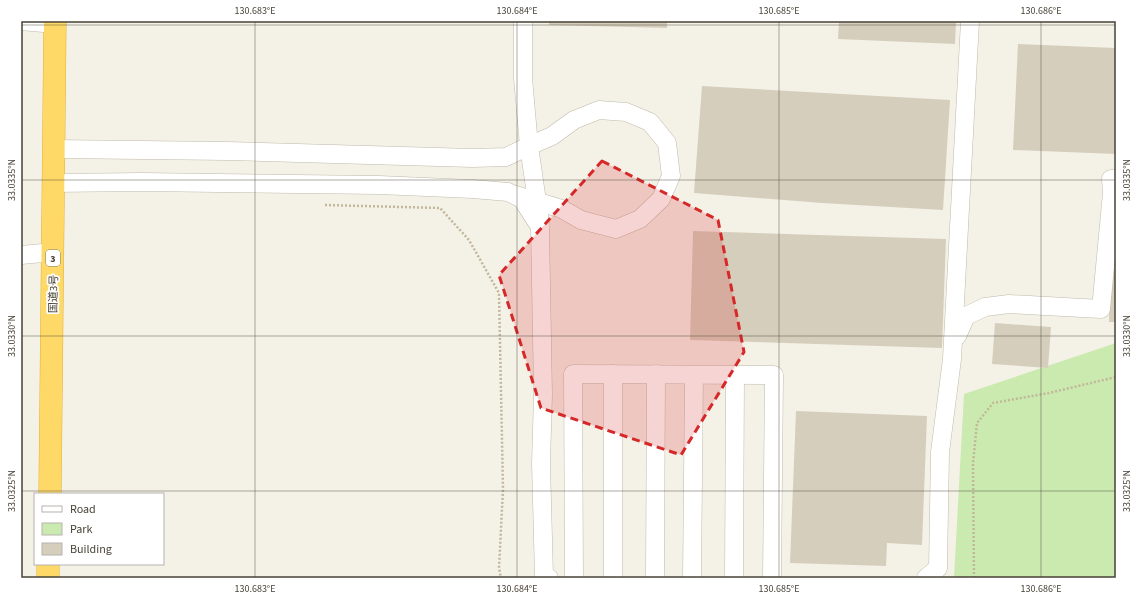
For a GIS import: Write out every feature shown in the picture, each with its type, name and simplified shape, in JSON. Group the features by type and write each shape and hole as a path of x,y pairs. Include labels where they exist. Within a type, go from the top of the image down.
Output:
{"highway":[{"name":"国道3号","path":"50,493 54,252 53,183 55,22"},
{"path":"48,565 48,578"}],"street":[{"path":"21,21 55,22"},
{"path":"523,21 523,78 528,146 540,227 543,387 541,463 544,577 549,578"},
{"path":"926,578 938,568 940,452 952,359 970,21"},
{"path":"53,183 142,182 372,185 473,189 508,192 562,209 581,220 616,229 640,219 661,199 671,176 667,143 650,122 626,112 599,110 574,120 552,136 506,157 473,158 227,151 54,149"},
{"path":"953,343 966,316 985,307 1009,304 1101,309 1112,193 1112,178 1116,179"},
{"path":"508,192 522,199 540,227"},
{"path":"21,255 54,252"},
{"path":"574,578 573,374 774,375 772,578"},
{"path":"613,374 613,578"},
{"path":"655,578 656,374"},
{"path":"692,578 694,375"},
{"path":"734,578 735,375"}],"path":[{"path":"320,204 440,208 468,240 499,293 503,489 499,568 501,578"},
{"path":"974,578 973,463 977,423 992,403 1049,393 1116,377"}],"highlighted area":[{"path":"602,161 718,220 744,352 681,455 541,408 499,275"}],"green space":[{"path":"1116,343 1116,578 954,578 964,394"}],"building":[{"path":"549,21 667,21 667,28 549,25"},
{"path":"839,21 956,21 955,44 838,39"},
{"path":"1018,44 1116,48 1116,154 1013,150"},
{"path":"702,86 950,100 943,210 822,203 694,193"},
{"path":"1112,193 1116,193 1116,322 1109,322"},
{"path":"693,231 946,239 942,348 690,340"},
{"path":"995,323 1051,327 1048,368 992,364"},
{"path":"796,411 927,416 922,545 887,543 886,566 790,563"}]}
